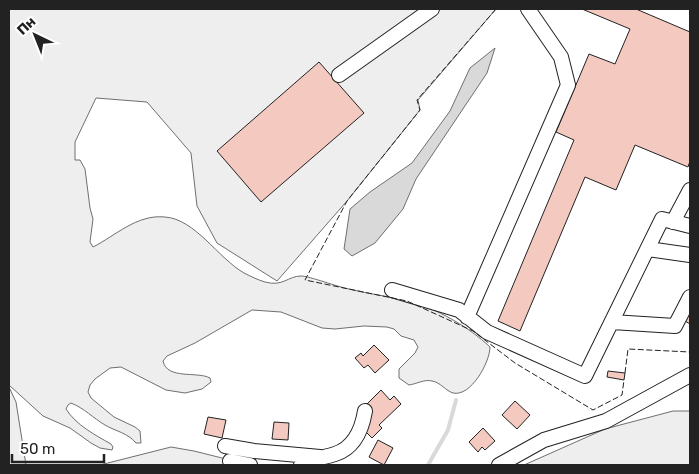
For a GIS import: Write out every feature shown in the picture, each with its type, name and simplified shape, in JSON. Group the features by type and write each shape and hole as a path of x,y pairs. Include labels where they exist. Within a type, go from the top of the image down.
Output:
{"street":[{"path":"339,75 432,9"},
{"path":"467,316 568,85 561,57 528,9"},
{"path":"673,222 690,190"},
{"path":"392,290 459,310 487,332 585,376 662,219 690,226"},
{"path":"648,249 690,254"},
{"path":"612,322 675,326 690,298"},
{"path":"499,465 544,440 606,421 690,375"},
{"path":"301,465 320,457 336,454 350,444 362,429 365,411"},
{"path":"225,446 254,451 320,457"},
{"path":"230,461 250,465"}],"shaded area":[{"path":"9,9 496,9 418,100 420,110 347,201 277,281 217,243 197,206 191,153 147,102 96,98 75,142 75,160 80,160 85,169 93,219 90,242 93,247 136,222 155,217 165,217 176,219 186,224 234,266 262,281 276,283 296,276 305,276 356,291 419,304 452,319 490,347 487,361 473,384 460,393 453,393 438,383 429,381 409,385 399,378 399,369 415,353 418,347 414,340 401,336 394,329 364,326 335,329 322,328 281,312 252,310 195,343 167,356 163,361 170,371 210,378 211,382 202,389 185,393 166,390 121,367 110,368 95,379 90,385 88,392 91,398 114,417 140,431 141,443 136,443 121,432 105,425 71,403 66,409 70,415 86,429 111,444 112,450 100,448 70,428 43,416 9,385"},
{"path":"495,48 487,73 416,179 403,209 375,243 352,256 344,249 350,209 370,192 412,163 450,111 470,68"},
{"path":"9,387 16,402 26,465 9,465"},
{"path":"673,411 690,411 690,465 524,465 605,429"},
{"path":"171,447 194,451 250,465 100,465"}],"building":[{"path":"582,9 636,9 690,32 690,161 688,167 635,145 616,190 585,177 520,331 498,321 574,140 556,132 589,54 615,64 630,29"},
{"path":"319,62 364,113 261,202 217,151"},
{"path":"690,309 690,324 685,321"},
{"path":"374,345 389,360 375,373 368,365 364,368 355,358 361,353 363,356"},
{"path":"608,371 625,373 624,380 607,377"},
{"path":"381,390 390,400 394,396 401,404 379,425 382,428 372,438 364,430 365,406"},
{"path":"515,401 530,415 517,429 502,415"},
{"path":"208,417 226,420 222,438 204,434"},
{"path":"274,422 289,423 288,440 272,439"},
{"path":"483,428 495,441 485,450 482,447 478,452 469,442"},
{"path":"378,440 393,448 384,465 369,457"}],"waterway":[{"path":"428,465 448,430 456,400"}],"fence":[{"path":"496,9 417,100 420,110 347,201 305,280 407,301 473,331 515,363 593,410 622,395 624,380"},
{"path":"625,373 628,349 690,352"}]}
